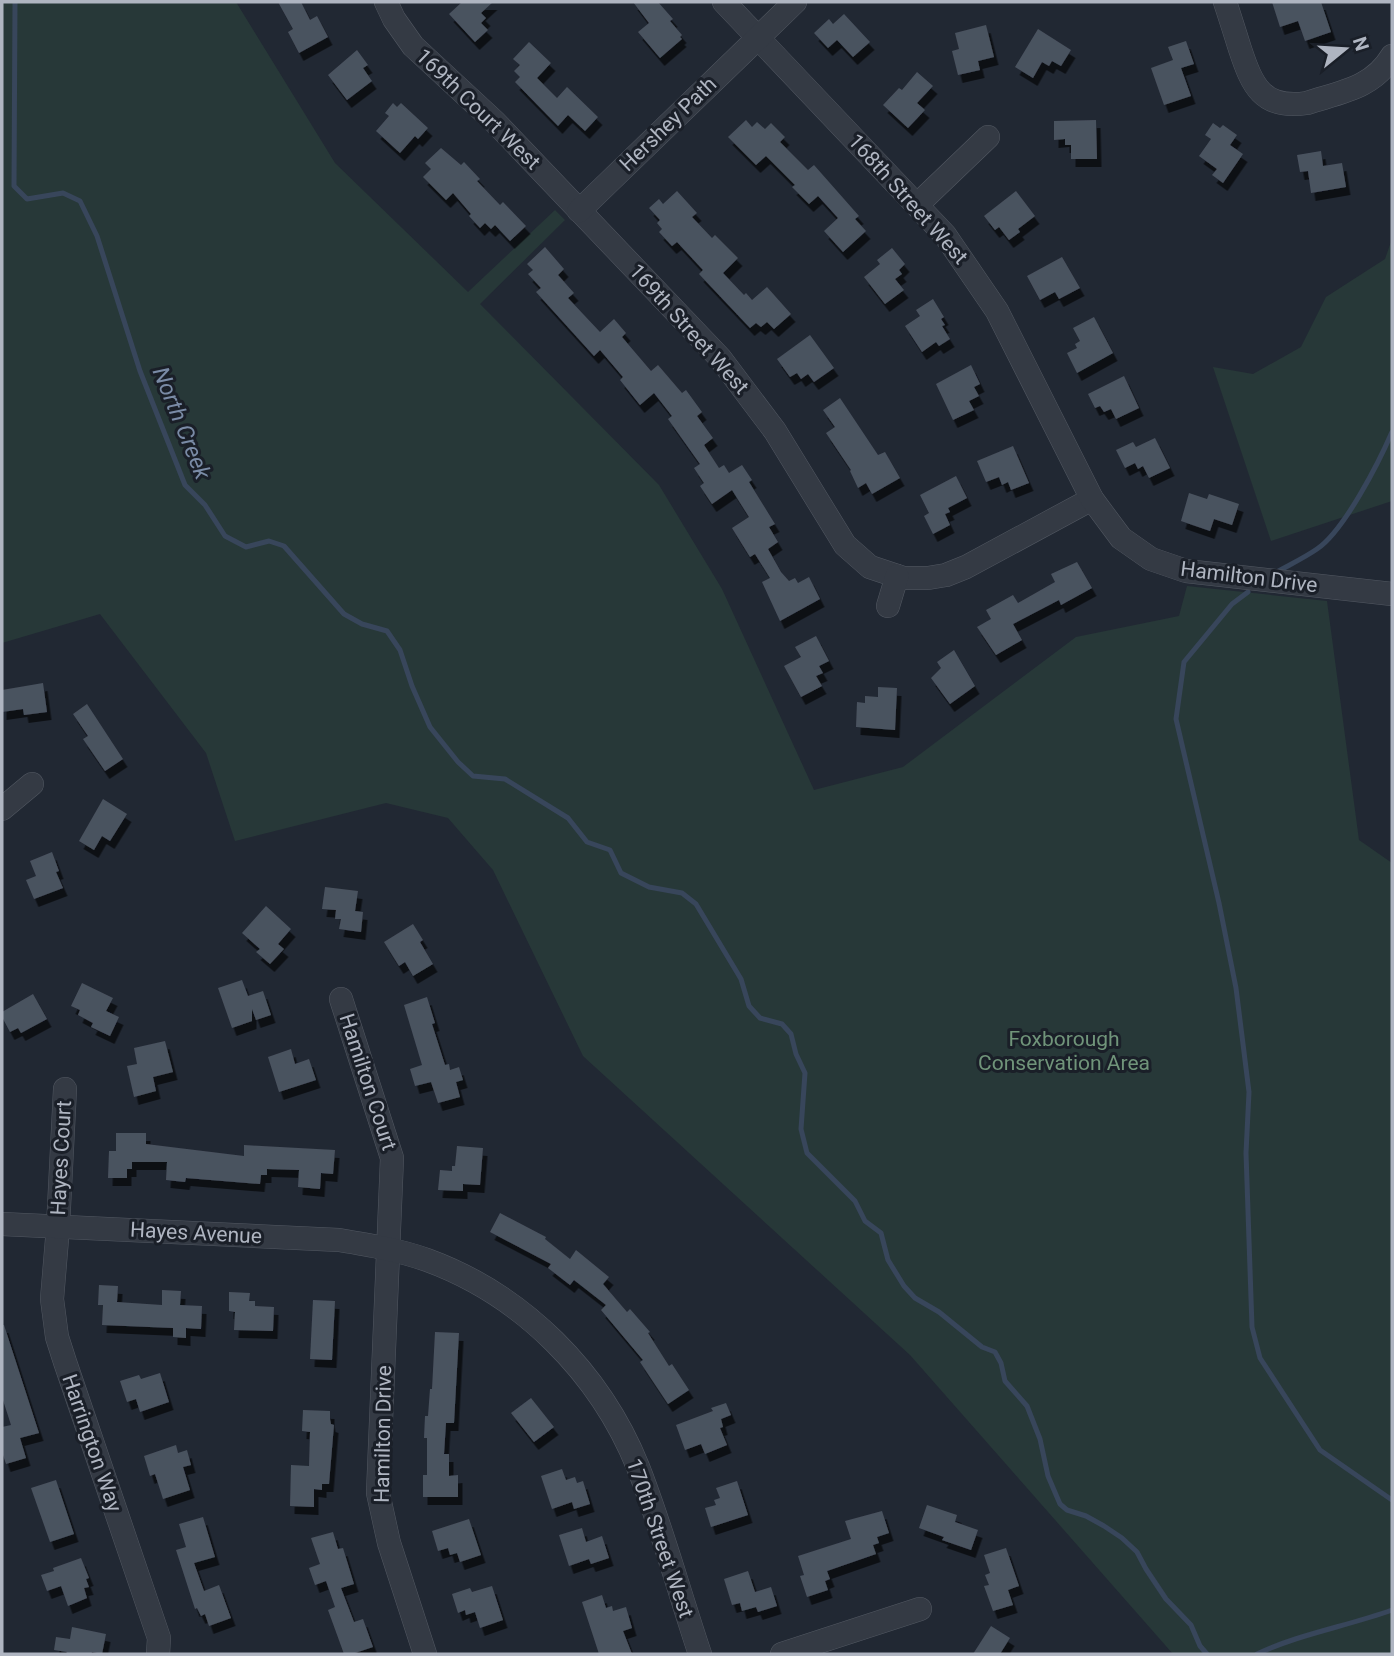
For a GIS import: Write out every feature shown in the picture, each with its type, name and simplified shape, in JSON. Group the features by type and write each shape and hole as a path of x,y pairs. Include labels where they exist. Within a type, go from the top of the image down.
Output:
{"street":[{"name":"169th Court West","path":"386,2 413,46 495,122 579,211"},
{"name":"168th Street West","path":"724,2 945,235 997,310 1092,499"},
{"name":"Hershey Path","path":"579,211 795,2"},
{"path":"1225,2 1253,83 1265,96 1280,102 1298,105 1367,83 1384,69 1392,56"},
{"path":"917,205 988,137"},
{"name":"169th Street West","path":"579,211 720,358 747,391 775,431 845,545 870,567 897,576 928,578 946,575 966,567 1092,499"},
{"name":"Hamilton Drive","path":"1092,499 1121,538 1134,549 1168,566 1199,573 1392,594"},
{"path":"888,606 897,576"},
{"path":"2,810 32,784"},
{"name":"Hamilton Court","path":"341,999 392,1158 390,1249"},
{"name":"Hayes Court","path":"58,1227 65,1089"},
{"name":"Hayes Avenue","path":"2,1224 339,1240 390,1249"},
{"name":"Harrington Way","path":"58,1227 52,1299 57,1337 159,1638 158,1654"},
{"name":"Hamilton Drive","path":"390,1249 378,1493 388,1543 425,1654"},
{"name":"170th Street West","path":"390,1249 429,1261 509,1303 535,1323 566,1353 601,1396 637,1466 700,1654"},
{"path":"782,1654 920,1609"}],"green space":[{"name":"Foxborough Conservation Area","path":"2,2 236,2 335,163 468,292 555,210 565,220 480,304 659,485 722,589 814,790 903,767 1076,637 1179,616 1187,586 1327,601 1359,840 1392,863 1392,1654 1173,1654 910,1355 583,1056 493,870 448,818 386,803 235,841 206,753 100,614 2,643"},
{"path":"1392,239 1392,501 1271,541 1213,367 1253,374 1301,347 1326,297 1385,259"}],"building":[{"path":"278,2 301,2 310,20 317,16 328,37 299,53 288,32 293,29"},
{"path":"462,2 493,2 481,13 486,18 481,23 488,30 475,42 449,14"},
{"path":"633,2 658,2 673,19 670,21 682,35 682,39 660,58 638,32 649,23"},
{"path":"1272,2 1321,2 1331,32 1305,41 1298,21 1280,27"},
{"path":"844,14 870,42 853,57 837,40 828,48 814,33 829,19 833,24"},
{"path":"986,25 994,57 978,61 980,70 958,75 952,51 959,49 955,33"},
{"path":"1038,29 1071,50 1061,66 1052,61 1049,66 1042,62 1033,78 1015,67"},
{"path":"1186,41 1194,64 1181,68 1191,96 1164,105 1151,68 1173,60 1168,47"},
{"path":"529,42 551,63 537,78 557,98 567,87 598,117 585,131 568,115 558,126 515,82 520,77 514,71 520,65 513,59"},
{"path":"357,50 368,65 363,68 372,81 347,100 328,75"},
{"path":"917,72 933,86 917,103 925,110 908,128 883,105 899,88 902,90"},
{"path":"393,103 397,107 401,103 428,128 418,139 415,136 400,153 376,131 389,116 385,113"},
{"path":"746,120 752,127 757,122 765,129 771,123 785,137 780,142 808,170 814,165 859,216 855,219 866,231 843,252 824,231 838,218 818,196 809,204 792,187 795,185 766,156 756,165 728,137"},
{"path":"1096,120 1097,159 1071,159 1071,145 1065,145 1065,139 1054,140 1054,121"},
{"path":"1213,123 1220,128 1223,125 1237,135 1230,145 1243,154 1223,183 1212,175 1217,169 1199,156 1211,139 1205,135"},
{"path":"441,148 461,165 464,162 480,179 477,181 500,205 503,202 526,226 510,241 495,225 491,229 485,223 480,228 453,193 446,200 423,177 431,169 425,163"},
{"path":"1321,151 1323,166 1342,163 1346,187 1311,193 1308,171 1300,172 1297,155"},
{"path":"677,191 697,213 692,217 712,238 715,235 738,258 723,273 752,300 767,287 791,314 774,329 767,322 761,327 756,323 750,328 699,274 703,270 677,242 672,246 659,232 662,229 657,223 660,220 649,208 659,199 663,204"},
{"path":"1016,191 1035,216 1009,240 999,227 995,230 984,216"},
{"path":"545,247 564,269 558,275 574,293 568,298 600,332 614,319 626,333 622,337 651,371 658,365 682,393 686,390 702,412 697,416 713,438 704,445 719,468 724,465 729,473 742,465 752,480 749,482 775,524 769,527 778,542 768,549 781,572 789,581 795,578 798,583 809,577 820,599 780,621 762,582 770,578 755,554 750,557 732,528 749,517 732,490 712,504 700,486 704,483 694,468 700,464 668,419 672,416 654,393 640,405 620,380 623,377 600,350 594,356 536,292 541,288 528,274 533,270 527,264"},
{"path":"892,248 905,264 899,270 902,274 895,279 904,290 885,304 864,277 880,264 877,260"},
{"path":"1062,257 1080,288 1059,299 1055,292 1040,300 1027,276"},
{"path":"933,299 944,317 941,319 945,325 942,326 950,339 939,346 936,342 922,352 905,326 920,316 916,310"},
{"path":"1094,317 1113,353 1077,373 1067,353 1077,348 1075,344 1080,341 1073,328"},
{"path":"810,335 834,368 814,382 808,374 801,379 797,373 790,377 777,359"},
{"path":"971,365 980,384 974,387 979,396 969,401 974,410 953,420 936,384"},
{"path":"1124,376 1139,408 1116,419 1111,409 1104,412 1100,406 1095,408 1088,394"},
{"path":"840,398 878,455 885,452 900,478 872,494 866,483 858,488 851,470 826,433 835,427 823,410"},
{"path":"1155,438 1170,468 1149,478 1143,466 1138,469 1135,463 1125,468 1116,450 1133,442 1136,447"},
{"path":"1013,446 1029,483 1011,490 1008,482 1002,485 999,477 986,482 977,461"},
{"path":"956,476 967,498 948,508 950,512 945,514 950,525 933,534 924,516 929,513 920,495"},
{"path":"1189,493 1207,499 1209,494 1239,504 1232,525 1214,519 1210,531 1181,521"},
{"path":"1077,562 1092,588 1061,605 1059,600 1013,624 1022,640 996,655 977,627 991,619 986,610 1013,595 1018,603 1055,582 1051,574"},
{"path":"816,636 829,661 819,666 823,673 816,676 822,686 801,697 784,666 801,657 795,647"},
{"path":"954,650 975,686 950,704 931,678 941,668 937,662"},
{"path":"43,683 47,712 24,715 23,709 2,712 2,690"},
{"path":"878,687 897,688 895,730 856,727 857,702 865,703 865,696 878,697"},
{"path":"87,704 123,759 105,771 83,739 88,736 73,714"},
{"path":"103,799 127,814 110,841 102,836 94,850 79,841"},
{"path":"52,852 63,888 34,899 26,880 36,876 30,861"},
{"path":"325,887 358,891 355,911 363,912 361,932 339,929 341,919 335,919 336,910 322,909"},
{"path":"266,906 291,929 278,944 284,949 270,964 256,952 260,949 242,933"},
{"path":"413,924 433,964 413,976 405,962 399,966 384,942"},
{"path":"242,980 248,996 263,991 271,1015 256,1020 252,1009 252,1021 232,1028 218,988"},
{"path":"82,983 113,998 106,1011 119,1017 110,1036 91,1027 93,1023 78,1015 80,1010 71,1006"},
{"path":"33,994 47,1019 21,1033 18,1028 10,1032 2,1012"},
{"path":"427,997 445,1065 449,1064 450,1070 459,1067 463,1080 456,1082 460,1097 438,1103 431,1082 415,1086 410,1069 422,1065 404,1005"},
{"path":"165,1041 173,1072 153,1077 156,1091 134,1097 127,1066 137,1064 134,1048"},
{"path":"291,1049 295,1064 309,1059 316,1080 279,1092 268,1057"},
{"path":"116,1133 146,1133 146,1144 244,1156 244,1145 335,1150 333,1174 321,1173 320,1189 298,1187 299,1170 267,1169 267,1175 261,1175 260,1184 186,1178 185,1182 166,1180 167,1162 132,1162 132,1169 127,1169 127,1178 108,1178 109,1151 116,1151"},
{"path":"457,1146 483,1148 480,1185 463,1184 463,1191 438,1190 440,1170 452,1171 452,1166 455,1166"},
{"path":"500,1213 546,1237 545,1239 570,1259 576,1250 609,1277 603,1284 627,1312 630,1309 650,1332 648,1333 669,1366 672,1364 689,1390 668,1404 640,1362 643,1360 601,1310 606,1305 574,1280 570,1285 548,1268 551,1264 490,1232"},
{"path":"99,1285 118,1286 117,1302 162,1305 162,1290 181,1291 180,1305 202,1306 201,1329 186,1328 186,1338 173,1337 173,1328 102,1325 103,1305 98,1305"},
{"path":"229,1292 250,1293 249,1301 255,1301 255,1306 274,1307 273,1331 234,1330 235,1312 229,1311"},
{"path":"313,1300 335,1301 332,1360 310,1359"},
{"path":"2,1325 39,1433 20,1438 26,1458 6,1464 2,1452 2,1427 11,1425 2,1397"},
{"path":"435,1332 459,1333 454,1423 446,1423 444,1454 449,1454 449,1476 458,1475 458,1497 423,1497 423,1475 427,1475 425,1416 428,1416 432,1389"},
{"path":"160,1373 169,1402 140,1412 136,1399 127,1402 120,1381 139,1375 141,1379"},
{"path":"531,1398 554,1427 534,1442 511,1413"},
{"path":"726,1403 731,1415 721,1419 723,1427 720,1428 727,1445 705,1454 701,1444 685,1450 676,1425"},
{"path":"303,1410 330,1411 331,1424 334,1425 329,1484 322,1484 322,1490 314,1489 314,1507 290,1506 291,1465 309,1466 310,1432 302,1431"},
{"path":"176,1445 178,1453 187,1450 191,1465 183,1467 190,1490 163,1499 155,1474 150,1476 144,1456"},
{"path":"562,1469 566,1480 575,1477 577,1483 583,1481 590,1504 574,1509 572,1502 552,1509 541,1476"},
{"path":"56,1480 74,1534 50,1542 31,1488"},
{"path":"737,1481 748,1515 711,1527 705,1508 716,1505 714,1500 720,1498 716,1488"},
{"path":"927,1505 957,1515 955,1522 978,1530 971,1550 919,1528"},
{"path":"882,1511 889,1533 877,1537 879,1543 873,1545 876,1554 827,1571 830,1579 825,1581 828,1590 807,1597 800,1576 804,1575 798,1556 851,1539 845,1521"},
{"path":"203,1517 215,1557 194,1563 204,1591 219,1585 231,1618 209,1626 205,1614 201,1616 197,1608 195,1609 176,1550 186,1547 179,1524"},
{"path":"469,1519 481,1555 460,1562 457,1553 450,1555 448,1548 438,1551 432,1531"},
{"path":"582,1528 586,1542 602,1536 609,1558 591,1564 589,1559 569,1566 559,1535"},
{"path":"333,1532 338,1549 343,1548 354,1584 341,1588 354,1622 363,1619 373,1647 352,1654 344,1654 328,1610 335,1607 326,1581 315,1585 309,1568 320,1564 311,1538"},
{"path":"1006,1548 1019,1586 1008,1590 1013,1605 993,1611 984,1586 989,1585 985,1575 990,1573 984,1555"},
{"path":"81,1558 89,1578 86,1579 89,1587 84,1588 87,1598 68,1606 61,1586 47,1591 41,1575"},
{"path":"748,1571 755,1592 771,1587 777,1606 758,1612 756,1607 742,1611 740,1603 732,1605 724,1579"},
{"path":"492,1586 503,1620 480,1628 475,1612 466,1615 465,1610 458,1613 452,1594 470,1588 472,1592"},
{"path":"602,1595 606,1608 612,1606 613,1611 626,1607 632,1628 623,1631 632,1654 599,1654 582,1602"},
{"path":"991,1626 1010,1638 1000,1654 973,1654"},
{"path":"72,1627 106,1634 102,1654 66,1654 67,1652 54,1650 56,1637 70,1639"}],"waterway":[{"name":"North Creek","path":"15,2 14,186 27,199 63,193 80,201 97,236 140,371 185,485 205,505 225,536 246,547 269,541 284,546 344,614 362,624 387,631 400,650 430,727 473,776 505,779 568,818 587,842 610,850 621,873 649,887 682,893 696,904 741,979 749,1006 760,1018 782,1024 791,1034 805,1073 801,1129 807,1153 855,1201 865,1221 881,1233 888,1260 915,1298 939,1312 982,1347 995,1352 1005,1381 1027,1406 1040,1439 1048,1476 1060,1504 1067,1510 1104,1526 1137,1552 1166,1599 1191,1625 1200,1646 1207,1654"},
{"path":"1275,573 1317,549 1338,527 1370,477 1392,432"},
{"path":"1248,592 1232,604 1184,662 1176,719 1236,988 1249,1092 1246,1153 1252,1327 1260,1358 1320,1450 1392,1500"},
{"path":"1257,1654 1290,1641 1392,1610"}]}
